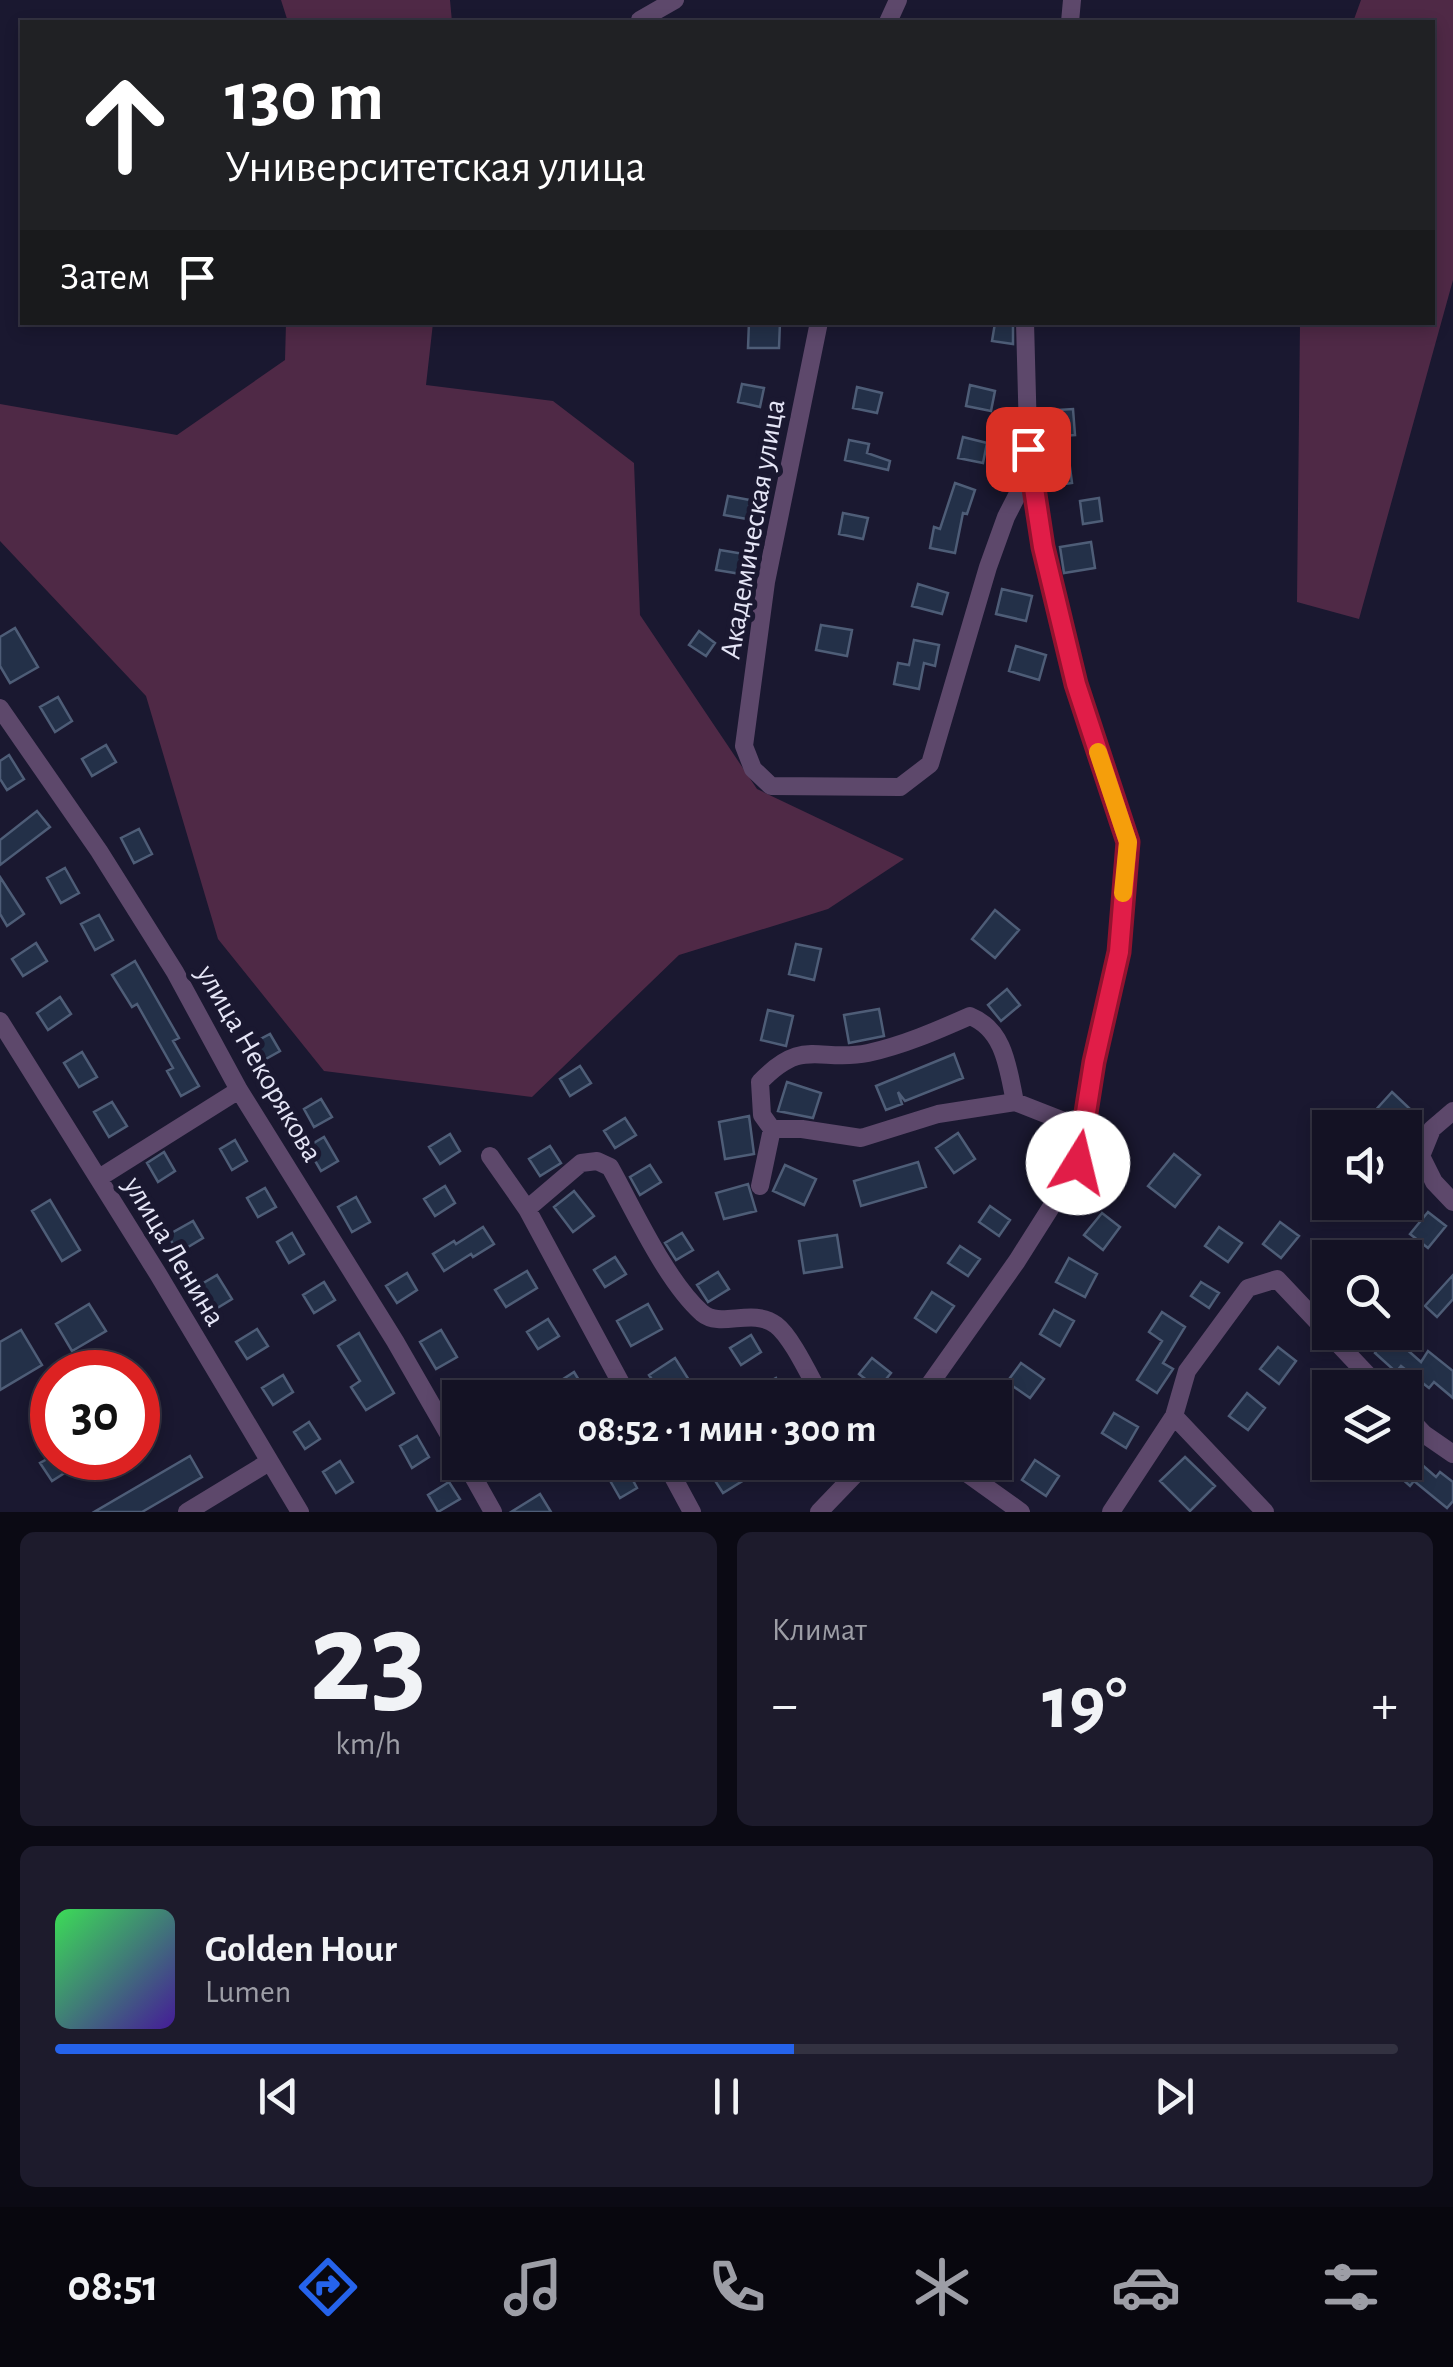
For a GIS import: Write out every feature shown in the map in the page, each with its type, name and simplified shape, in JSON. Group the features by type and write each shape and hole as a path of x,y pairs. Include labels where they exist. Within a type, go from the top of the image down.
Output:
{"street":[{"path":"640,20 676,0"},
{"name":"Академическая улица","path":"818,325 766,582 744,746 752,769 772,786 900,787 930,764 988,567 1006,517 1029,472"},
{"path":"933,1380 1017,1261 1078,1163 1094,1062 1119,952 1128,842 1076,684 1043,547 1029,472 1025,325"},
{"name":"улица Некорякова","path":"0,708 99,850 166,956 238,1090 395,1340 442,1422"},
{"path":"760,1186 772,1129 762,1115 760,1082 779,1062 815,1052 860,1054 909,1044 970,1016 985,1022 1002,1046 1015,1102"},
{"name":"улица Ленина","path":"0,1020 7,1047 99,1178 300,1512"},
{"path":"99,1178 238,1090"},
{"path":"772,1129 802,1129 861,1138 938,1114 1015,1102 1084,1129"},
{"path":"1453,1111 1432,1128 1421,1156 1434,1182 1453,1202"},
{"path":"490,1156 526,1209 620,1380"},
{"path":"526,1209 582,1164 597,1160 610,1168 668,1270 704,1314 715,1319 760,1316 780,1327 811,1380"},
{"path":"1110,1512 1174,1416 1187,1370 1248,1288 1277,1279 1363,1370"},
{"path":"1174,1416 1264,1512"},
{"path":"1422,1432 1453,1454"},
{"path":"187,1512 269,1462"},
{"path":"475,1480 494,1512"},
{"path":"675,1480 692,1512"},
{"path":"819,1512 849,1480"},
{"path":"976,1480 1021,1512"}],"shaded area":[{"path":"281,0 450,0 452,20 287,20"},
{"path":"1361,0 1453,0 1453,280 1359,619 1297,602 1300,325 1435,325 1435,20 1354,20"},
{"path":"286,325 433,325 426,385 553,401 634,463 640,615 757,789 904,859 828,909 679,955 532,1097 324,1071 218,939 146,696 0,541 0,404 177,435 285,360"}],"building":[{"path":"749,325 780,325 779,348 748,348"},
{"path":"995,325 1013,325 1013,344 992,341"},
{"path":"742,384 764,388 760,407 738,402"},
{"path":"970,385 995,391 991,411 966,406"},
{"path":"857,387 882,393 877,413 853,408"},
{"path":"1073,409 1075,435 1045,437 1042,411"},
{"path":"963,437 987,443 983,463 958,458"},
{"path":"849,440 869,444 867,453 890,461 888,470 845,460"},
{"path":"1069,460 1072,483 1044,487 1041,463"},
{"path":"955,483 975,490 967,514 963,513 955,553 930,548 934,527 940,529"},
{"path":"728,496 750,500 747,519 724,515"},
{"path":"1099,498 1102,521 1083,524 1080,501"},
{"path":"843,513 868,518 863,539 839,534"},
{"path":"1091,542 1095,568 1064,573 1060,547"},
{"path":"720,550 744,554 741,574 716,570"},
{"path":"918,584 948,593 942,614 912,606"},
{"path":"1002,589 1032,596 1026,621 996,614"},
{"path":"821,625 852,630 847,656 816,650"},
{"path":"15,628 38,667 10,683 0,666 0,637"},
{"path":"699,631 715,643 706,656 689,645"},
{"path":"914,640 939,645 935,666 924,663 919,689 894,684 898,663 909,665"},
{"path":"1016,646 1046,655 1039,680 1009,671"},
{"path":"58,697 72,721 55,732 40,707"},
{"path":"106,745 116,762 92,776 82,759"},
{"path":"9,755 24,779 7,790 0,779 0,761"},
{"path":"37,811 50,827 0,865 0,840"},
{"path":"139,829 152,854 134,863 121,838"},
{"path":"65,868 79,893 61,903 47,878"},
{"path":"0,877 24,914 7,926 0,914"},
{"path":"995,910 1019,930 995,958 972,939"},
{"path":"99,915 113,940 95,950 81,924"},
{"path":"36,943 47,961 23,976 12,959"},
{"path":"796,944 821,949 814,980 789,974"},
{"path":"135,961 179,1038 173,1041 199,1086 181,1096 167,1071 173,1068 137,1004 132,1007 112,975"},
{"path":"1007,989 1020,1005 1001,1021 988,1005"},
{"path":"60,997 71,1014 48,1030 37,1013"},
{"path":"879,1009 884,1036 849,1043 844,1015"},
{"path":"768,1010 793,1016 786,1046 761,1040"},
{"path":"270,1034 280,1051 255,1065 245,1047"},
{"path":"82,1052 97,1077 79,1087 64,1063"},
{"path":"954,1054 963,1078 905,1101 898,1092 902,1104 886,1110 876,1086"},
{"path":"580,1066 591,1083 570,1096 560,1079"},
{"path":"787,1082 821,1093 813,1118 778,1111"},
{"path":"1392,1092 1409,1108 1407,1110 1376,1110"},
{"path":"321,1099 332,1117 314,1127 304,1109"},
{"path":"112,1102 127,1126 109,1137 94,1112"},
{"path":"749,1116 754,1154 725,1159 719,1122"},
{"path":"625,1118 636,1135 615,1148 604,1131"},
{"path":"958,1133 975,1159 954,1173 936,1148"},
{"path":"450,1134 460,1151 440,1164 429,1147"},
{"path":"324,1137 338,1161 321,1171 307,1147"},
{"path":"235,1140 247,1161 232,1170 220,1149"},
{"path":"550,1146 561,1163 540,1176 529,1159"},
{"path":"164,1152 175,1171 158,1182 147,1163"},
{"path":"1174,1154 1200,1175 1175,1207 1148,1186"},
{"path":"918,1162 926,1187 861,1206 854,1181"},
{"path":"650,1165 661,1182 640,1195 630,1177"},
{"path":"785,1165 816,1179 804,1205 773,1191"},
{"path":"748,1184 756,1211 724,1219 716,1193"},
{"path":"445,1186 455,1203 435,1216 424,1199"},
{"path":"265,1188 276,1207 258,1217 247,1198"},
{"path":"574,1191 594,1216 573,1232 554,1207"},
{"path":"356,1197 370,1222 352,1232 338,1207"},
{"path":"50,1200 80,1250 62,1261 32,1211"},
{"path":"990,1206 1010,1220 999,1236 979,1222"},
{"path":"1428,1212 1446,1226 1428,1248 1410,1234"},
{"path":"1102,1213 1120,1227 1103,1250 1084,1235"},
{"path":"193,1221 203,1238 178,1253 168,1235"},
{"path":"1280,1222 1299,1236 1281,1258 1263,1244"},
{"path":"483,1227 494,1244 444,1271 433,1254"},
{"path":"1219,1227 1242,1243 1228,1262 1205,1246"},
{"path":"292,1233 304,1254 289,1263 277,1242"},
{"path":"682,1233 693,1250 676,1260 665,1243"},
{"path":"837,1235 842,1267 804,1273 799,1241"},
{"path":"960,1246 980,1259 968,1276 948,1263"},
{"path":"615,1257 626,1274 605,1287 594,1270"},
{"path":"1069,1258 1097,1274 1085,1297 1056,1282"},
{"path":"527,1271 537,1288 506,1307 495,1290"},
{"path":"718,1272 729,1289 708,1302 697,1285"},
{"path":"407,1273 417,1290 397,1303 386,1286"},
{"path":"217,1275 232,1299 214,1310 200,1285"},
{"path":"1453,1275 1453,1299 1437,1317 1425,1306"},
{"path":"324,1282 335,1300 314,1313 303,1295"},
{"path":"1201,1282 1219,1293 1209,1308 1191,1296"},
{"path":"932,1292 954,1306 936,1332 915,1318"},
{"path":"89,1304 106,1331 71,1350 56,1324"},
{"path":"648,1304 662,1329 631,1346 617,1321"},
{"path":"1054,1310 1074,1321 1060,1346 1040,1334"},
{"path":"1162,1312 1185,1327 1163,1363 1173,1369 1157,1393 1137,1380 1162,1341 1149,1332"},
{"path":"548,1319 559,1336 538,1349 527,1332"},
{"path":"257,1329 268,1346 247,1359 236,1342"},
{"path":"21,1330 33,1350 30,1372 0,1390 0,1342"},
{"path":"441,1330 457,1357 436,1369 420,1342"},
{"path":"359,1333 394,1393 366,1410 351,1387 360,1381 338,1346"},
{"path":"751,1335 761,1352 741,1365 730,1348"},
{"path":"1278,1347 1296,1361 1279,1384 1260,1369"},
{"path":"1407,1350 1421,1362 1428,1351 1453,1371 1453,1398 1434,1382 1429,1388 1422,1382 1422,1370 1401,1366 1394,1370 1375,1353"},
{"path":"675,1358 689,1380 652,1380 649,1375"},
{"path":"872,1358 891,1373 885,1380 867,1380 859,1374"},
{"path":"1021,1363 1044,1379 1030,1398 1008,1380"},
{"path":"574,1372 579,1380 562,1380"},
{"path":"283,1375 293,1392 273,1405 262,1388"},
{"path":"1247,1393 1265,1408 1248,1430 1229,1416"},
{"path":"1114,1413 1138,1427 1126,1448 1102,1433"},
{"path":"309,1422 320,1439 305,1449 294,1432"},
{"path":"417,1436 429,1457 412,1468 400,1446"},
{"path":"190,1456 202,1477 142,1512 94,1512 149,1480 160,1480 160,1474"},
{"path":"1185,1457 1215,1486 1190,1511 1160,1481"},
{"path":"1035,1460 1059,1476 1046,1496 1022,1480"},
{"path":"340,1461 353,1482 336,1493 323,1472"},
{"path":"1422,1465 1436,1477 1440,1472 1453,1482 1453,1501 1447,1508 1414,1481 1410,1486 1403,1480 1422,1480"},
{"path":"610,1480 633,1480 637,1488 620,1498"},
{"path":"715,1480 744,1480 723,1493"},
{"path":"449,1482 460,1499 438,1512 428,1495"},
{"path":"540,1494 551,1512 511,1512"}],"slow traffic":[{"path":"1098,752 1128,842 1123,893"}],"route":[{"path":"1028,449 1043,547 1076,684 1128,842 1119,952 1094,1062 1078,1163"}]}
